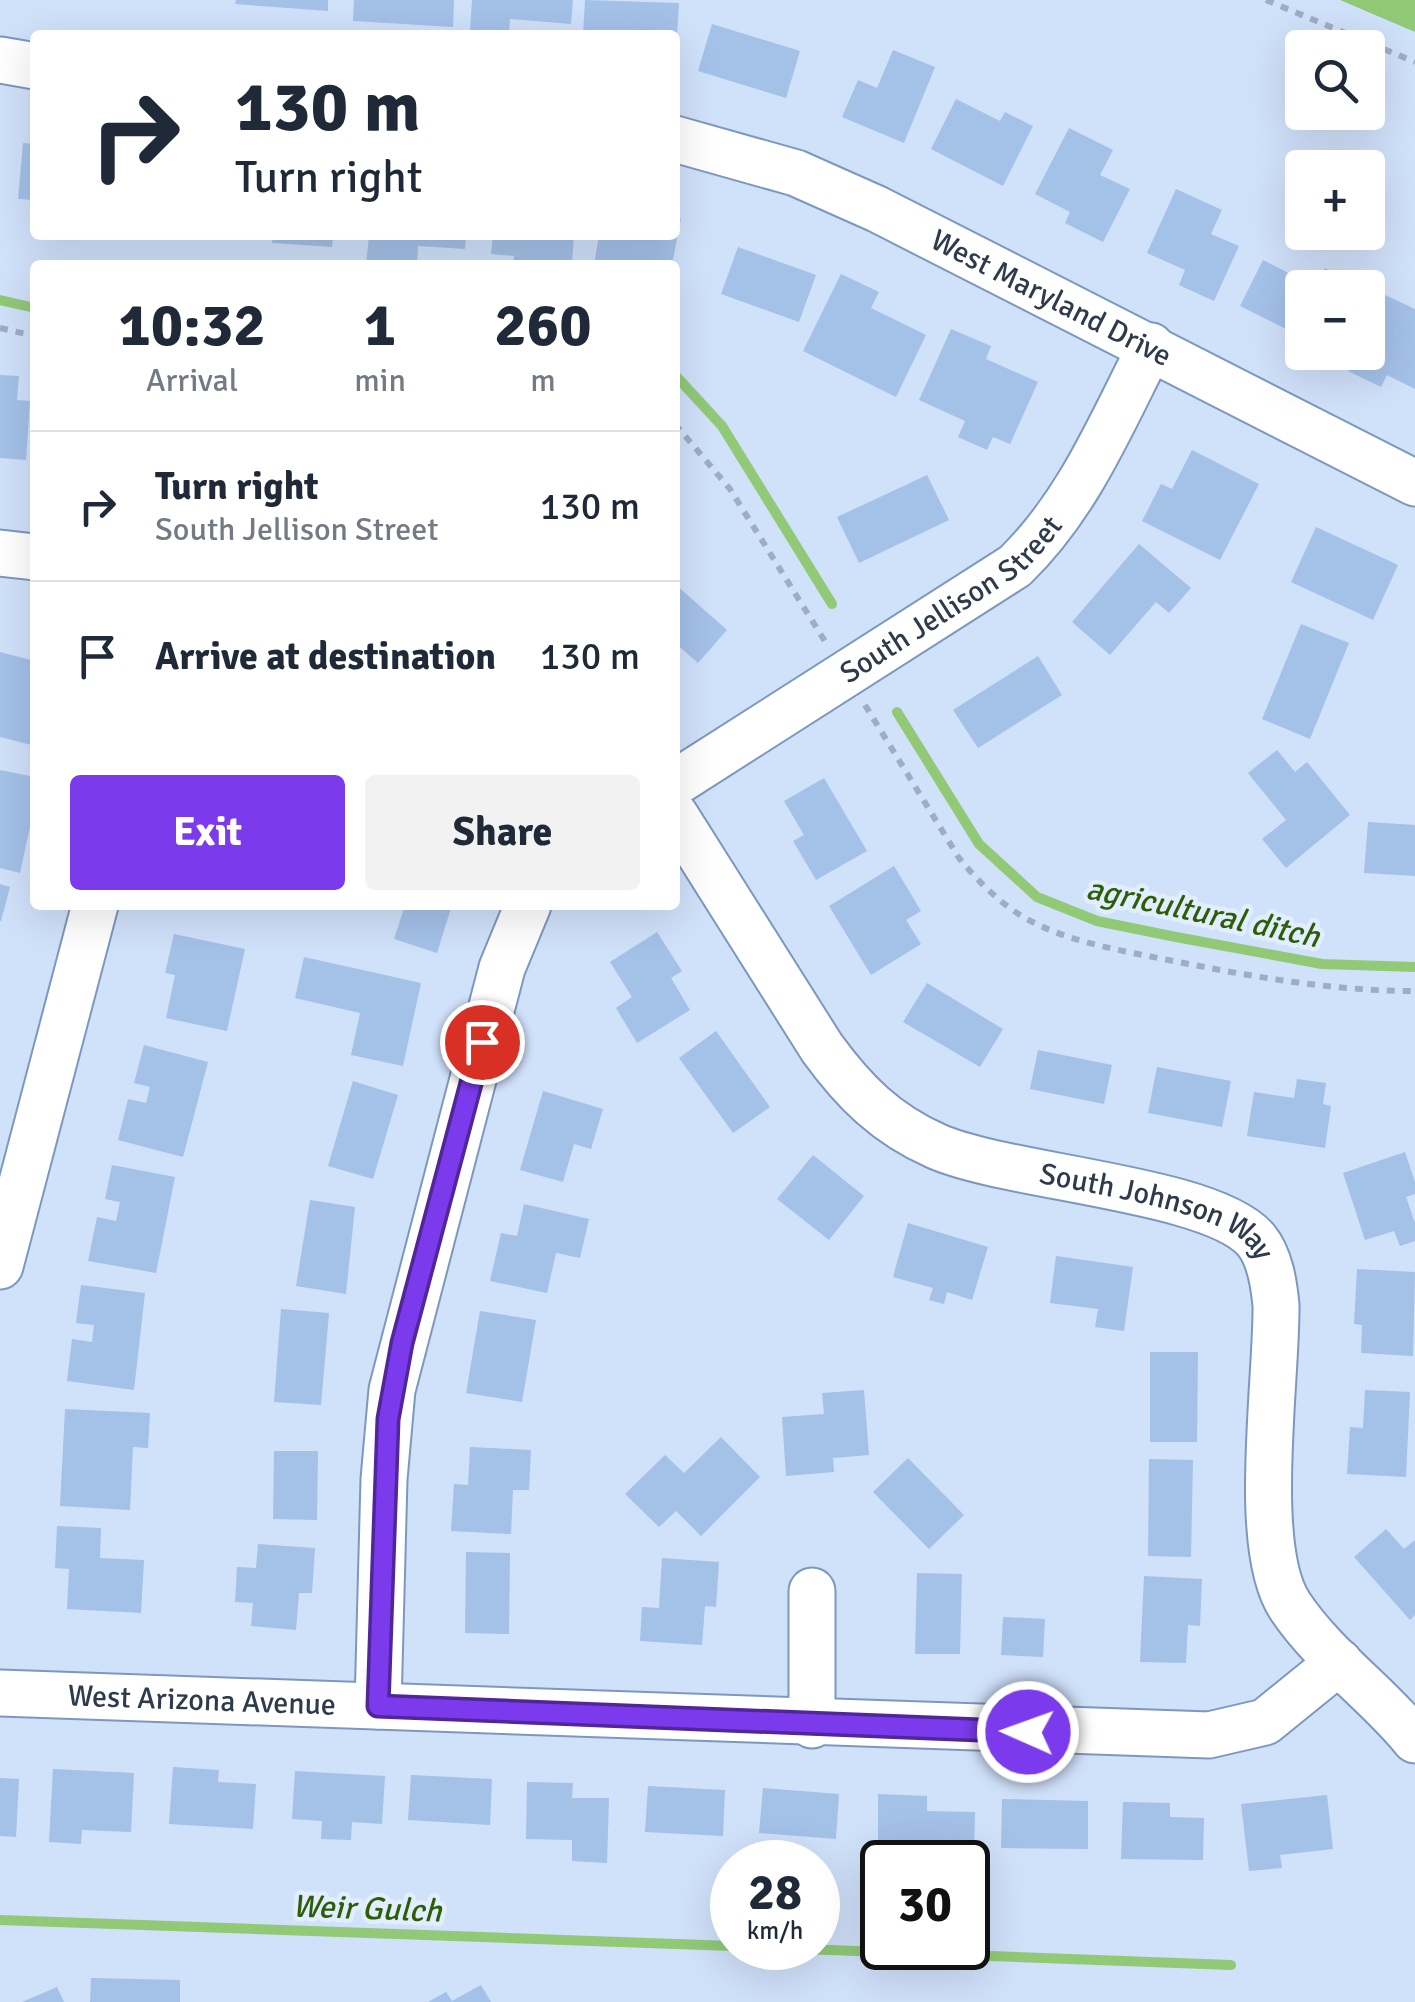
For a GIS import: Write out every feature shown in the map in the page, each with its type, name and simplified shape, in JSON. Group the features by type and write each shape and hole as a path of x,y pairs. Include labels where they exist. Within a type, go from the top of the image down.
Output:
{"street":[{"path":"0,60 30,65"},
{"name":"West Maryland Drive","path":"680,140 764,162 830,188 1151,346 1415,483"},
{"name":"South Jellison Street","path":"680,779 982,590 1014,566 1049,530 1087,473 1151,346"},
{"path":"0,553 30,556"},
{"name":"South Johnson Way","path":"680,823 822,1048 846,1081 883,1118 964,1156 1180,1203 1216,1216 1256,1240 1271,1275 1276,1305 1272,1560 1281,1590 1293,1610 1339,1662 1415,1740"},
{"path":"0,1266 93,910"},
{"path":"378,1706 384,1480 392,1390 502,968 526,910"},
{"path":"812,1591 812,1725"},
{"name":"West Arizona Avenue","path":"0,1693 812,1725 1225,1734 1274,1717 1339,1662"}],"path":[{"path":"1266,0 1415,62"},
{"path":"0,328 30,335"},
{"path":"680,430 730,489 959,858 978,880 1024,918 1091,944 1249,975 1320,988 1415,990"}],"shaded area":[{"path":"1340,0 1415,0 1415,32"}],"building":[{"path":"236,0 328,0 328,11 235,4"},
{"path":"354,0 454,0 453,27 353,21"},
{"path":"472,0 573,0 571,24 510,19 509,30 470,30"},
{"path":"585,0 679,3 677,30 583,30"},
{"path":"712,24 800,51 786,98 698,71"},
{"path":"893,50 935,67 904,143 842,117 858,80 877,88"},
{"path":"956,99 1000,121 1005,112 1033,126 1003,186 931,149"},
{"path":"1069,128 1113,150 1100,175 1130,189 1103,242 1065,223 1070,212 1035,194"},
{"path":"23,143 30,144 30,200 18,199"},
{"path":"1176,189 1222,210 1211,234 1239,246 1214,301 1179,285 1185,270 1147,253"},
{"path":"272,240 333,240 332,247 272,243"},
{"path":"368,240 466,240 465,249 418,246 417,260 366,260"},
{"path":"492,240 574,240 572,260 514,260 514,256 491,254"},
{"path":"598,240 677,240 673,260 595,260"},
{"path":"738,247 816,275 799,322 721,294"},
{"path":"1263,260 1285,271 1285,328 1240,306"},
{"path":"841,274 879,292 871,308 926,335 896,397 803,351"},
{"path":"1385,295 1415,309 1415,389 1387,375 1381,387 1348,371 1385,370"},
{"path":"951,329 991,346 986,359 1038,382 1010,444 993,437 987,450 958,437 965,421 919,400"},
{"path":"0,375 19,376 17,400 30,401 26,460 0,458"},
{"path":"1192,450 1259,484 1220,560 1142,521 1161,484 1172,489"},
{"path":"927,475 949,520 859,563 837,517"},
{"path":"1316,527 1398,565 1373,620 1291,582"},
{"path":"1139,544 1191,588 1169,613 1156,602 1110,655 1072,622"},
{"path":"680,588 727,630 698,663 680,647"},
{"path":"1301,624 1349,643 1310,739 1262,719"},
{"path":"0,652 30,660 30,745 0,737"},
{"path":"1038,656 1062,695 978,748 953,710"},
{"path":"1277,750 1295,772 1307,762 1350,815 1286,868 1262,839 1286,820 1248,773"},
{"path":"0,770 30,776 30,827 20,873 0,868"},
{"path":"824,778 867,851 816,880 793,841 804,835 784,801"},
{"path":"1368,822 1415,825 1415,876 1364,873"},
{"path":"894,866 921,911 906,920 921,944 871,975 829,906"},
{"path":"0,884 10,887 1,921 0,921"},
{"path":"403,910 450,910 437,953 394,939"},
{"path":"657,932 682,971 671,978 690,1010 637,1043 616,1008 632,997 610,962"},
{"path":"174,934 245,949 227,1031 166,1018 175,975 165,973"},
{"path":"304,957 421,983 403,1066 351,1055 360,1013 295,998"},
{"path":"927,983 1003,1029 980,1067 903,1022"},
{"path":"716,1031 770,1107 733,1133 679,1058"},
{"path":"144,1045 208,1062 183,1157 118,1140 128,1099 146,1103 150,1087 134,1083"},
{"path":"1038,1050 1112,1065 1104,1104 1030,1089"},
{"path":"1157,1067 1231,1081 1222,1127 1148,1113"},
{"path":"1297,1079 1326,1083 1323,1104 1331,1106 1325,1148 1247,1136 1254,1092 1294,1098"},
{"path":"353,1081 398,1095 373,1179 328,1166"},
{"path":"543,1091 603,1109 591,1149 574,1144 563,1182 520,1170"},
{"path":"1405,1152 1415,1182 1415,1194 1406,1197 1415,1223 1415,1241 1400,1246 1394,1231 1365,1240 1343,1173"},
{"path":"813,1155 864,1196 829,1240 777,1199"},
{"path":"112,1165 175,1177 156,1273 88,1261 97,1217 116,1221 120,1202 105,1199"},
{"path":"310,1200 355,1207 346,1294 296,1286"},
{"path":"524,1204 589,1219 580,1258 556,1253 547,1293 490,1281 501,1233 517,1236"},
{"path":"908,1223 988,1247 972,1300 947,1292 944,1304 929,1300 933,1288 893,1277"},
{"path":"1056,1256 1133,1267 1124,1331 1095,1327 1098,1309 1050,1303"},
{"path":"1357,1269 1415,1272 1413,1356 1361,1353 1362,1325 1354,1324"},
{"path":"81,1285 145,1293 134,1390 67,1381 72,1339 92,1342 94,1325 76,1323"},
{"path":"281,1309 329,1313 321,1405 274,1402"},
{"path":"480,1311 536,1320 522,1402 466,1393"},
{"path":"1150,1352 1198,1352 1197,1442 1150,1442"},
{"path":"864,1390 869,1455 833,1458 834,1472 786,1476 782,1417 824,1414 822,1393"},
{"path":"1365,1390 1410,1392 1406,1477 1347,1474 1350,1427 1363,1428"},
{"path":"65,1409 150,1413 148,1448 133,1447 130,1510 60,1506"},
{"path":"721,1437 760,1477 701,1536 676,1511 659,1527 625,1494 665,1455 684,1473"},
{"path":"470,1447 531,1450 529,1490 513,1490 511,1534 451,1531 454,1484 468,1485"},
{"path":"274,1451 318,1451 317,1520 273,1519"},
{"path":"908,1458 964,1515 929,1549 873,1492"},
{"path":"1149,1459 1193,1460 1191,1557 1148,1556"},
{"path":"57,1526 101,1528 100,1558 144,1560 141,1613 67,1609 69,1569 55,1568"},
{"path":"1386,1529 1404,1549 1415,1540 1415,1615 1410,1620 1354,1557"},
{"path":"258,1544 315,1548 312,1593 299,1593 296,1630 251,1626 253,1603 235,1602 237,1567 256,1568"},
{"path":"466,1552 510,1553 509,1634 465,1633"},
{"path":"662,1558 719,1562 716,1607 705,1606 702,1645 640,1641 642,1607 659,1608"},
{"path":"917,1573 962,1574 960,1654 915,1654"},
{"path":"1144,1576 1202,1579 1200,1626 1188,1625 1186,1663 1140,1662"},
{"path":"1003,1617 1045,1619 1043,1657 1001,1655"},
{"path":"173,1767 219,1770 218,1782 256,1784 253,1829 169,1824"},
{"path":"53,1769 134,1773 131,1832 82,1830 81,1844 49,1842"},
{"path":"295,1771 385,1776 382,1824 352,1822 351,1840 321,1839 322,1821 292,1819"},
{"path":"411,1775 492,1779 490,1825 408,1820"},
{"path":"0,1778 19,1779 16,1837 0,1836"},
{"path":"527,1782 573,1783 572,1798 609,1798 607,1863 572,1861 572,1840 526,1839"},
{"path":"648,1786 725,1790 723,1836 645,1832"},
{"path":"763,1788 839,1794 836,1839 759,1833"},
{"path":"878,1794 927,1796 927,1811 975,1812 974,1840 878,1840"},
{"path":"1327,1795 1333,1849 1280,1855 1282,1868 1249,1871 1241,1804"},
{"path":"1002,1799 1088,1801 1088,1849 1001,1848"},
{"path":"1123,1802 1170,1803 1170,1817 1204,1818 1203,1860 1121,1859"},
{"path":"91,1978 180,1980 180,2002 90,2002"},
{"path":"481,1985 491,2002 428,2002 446,1992 452,2001"},
{"path":"57,1987 64,2002 22,2002"}],"waterway":[{"name":"agricultural ditch","path":"0,300 30,307"},
{"name":"agricultural ditch","path":"680,380 722,426 832,604"},
{"name":"agricultural ditch","path":"897,712 979,844 1037,897 1097,921 1176,937 1322,964 1415,967"},
{"name":"Weir Gulch","path":"0,1920 710,1945"},
{"name":"Weir Gulch","path":"840,1950 1231,1965"}],"route":[{"path":"482,1042 392,1390 384,1480 378,1706 1028,1732"}]}
